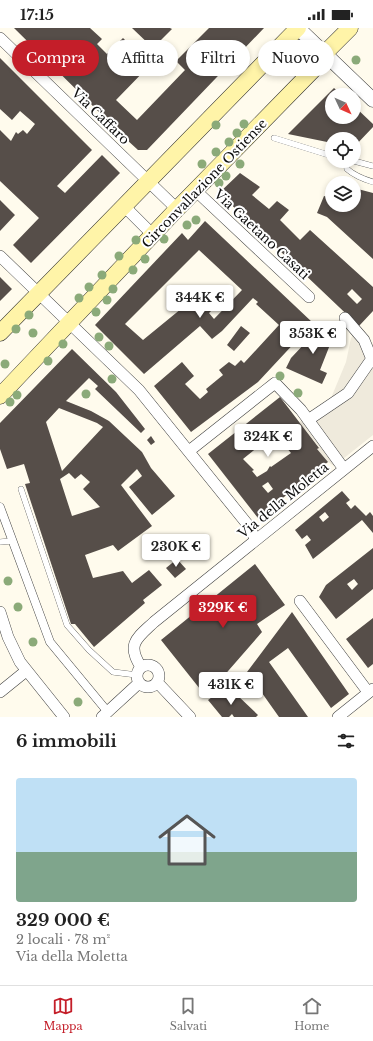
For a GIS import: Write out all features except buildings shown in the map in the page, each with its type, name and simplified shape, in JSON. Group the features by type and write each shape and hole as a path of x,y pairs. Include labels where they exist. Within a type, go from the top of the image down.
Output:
{"main road":[{"path":"0,333 298,28"},
{"name":"Circonvallazione Ostiense","path":"334,44 343,35"},
{"name":"Circonvallazione Ostiense","path":"0,396 195,190 308,76"}],"street":[{"path":"298,28 310,40"},
{"name":"Via Caffaro","path":"0,38 177,209"},
{"path":"334,63 373,100"},
{"name":"Via Gaetano Casati","path":"195,190 309,297"},
{"path":"124,206 153,235"},
{"path":"0,256 138,390 248,525 256,540"},
{"path":"308,420 348,393 372,361 364,340 345,318"},
{"path":"189,451 275,383 308,420 344,469"},
{"name":"Via della Moletta","path":"139,675 133,648 138,637 154,622 373,446"},
{"path":"0,507 50,642 103,715 139,675 148,665 155,668 159,674 157,682 148,687 139,675"},
{"path":"300,601 371,691 338,717"},
{"path":"0,612 15,653 26,671 64,717"},
{"path":"0,692 26,671"},
{"path":"157,682 190,717"}],"lane":[{"path":"274,138 325,154"},
{"path":"361,163 373,166"},
{"path":"347,168 360,178 373,182"},
{"path":"21,489 67,625 89,650 113,672 139,675"},
{"path":"0,542 12,541"}],"shaded area":[{"path":"359,326 373,344 373,435 334,466 328,462 317,449 319,447 299,422 331,398 346,362 351,338"}]}
